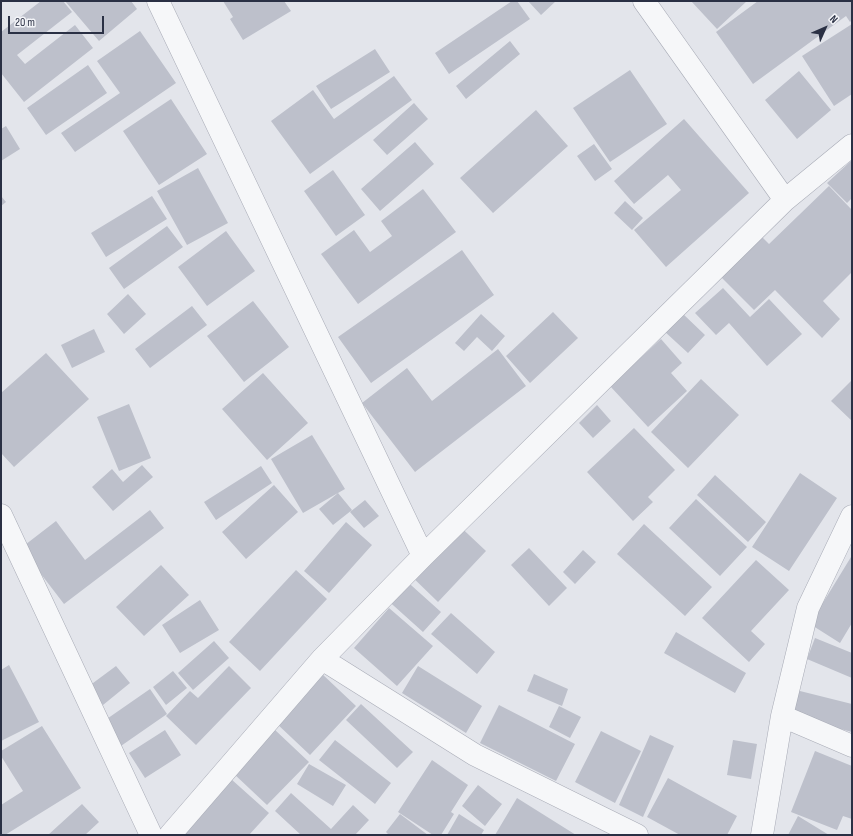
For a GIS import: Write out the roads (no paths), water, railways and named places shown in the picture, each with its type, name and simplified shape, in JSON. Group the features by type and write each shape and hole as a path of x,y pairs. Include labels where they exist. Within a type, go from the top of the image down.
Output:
{"street":[{"path":"158,1 422,556"},
{"path":"644,1 785,200"},
{"path":"170,835 322,658 422,556 785,200 852,145"},
{"path":"1,515 151,835"},
{"path":"762,835 782,716 808,608 852,516"},
{"path":"322,658 475,755 637,835"},
{"path":"782,716 852,746"}]}
